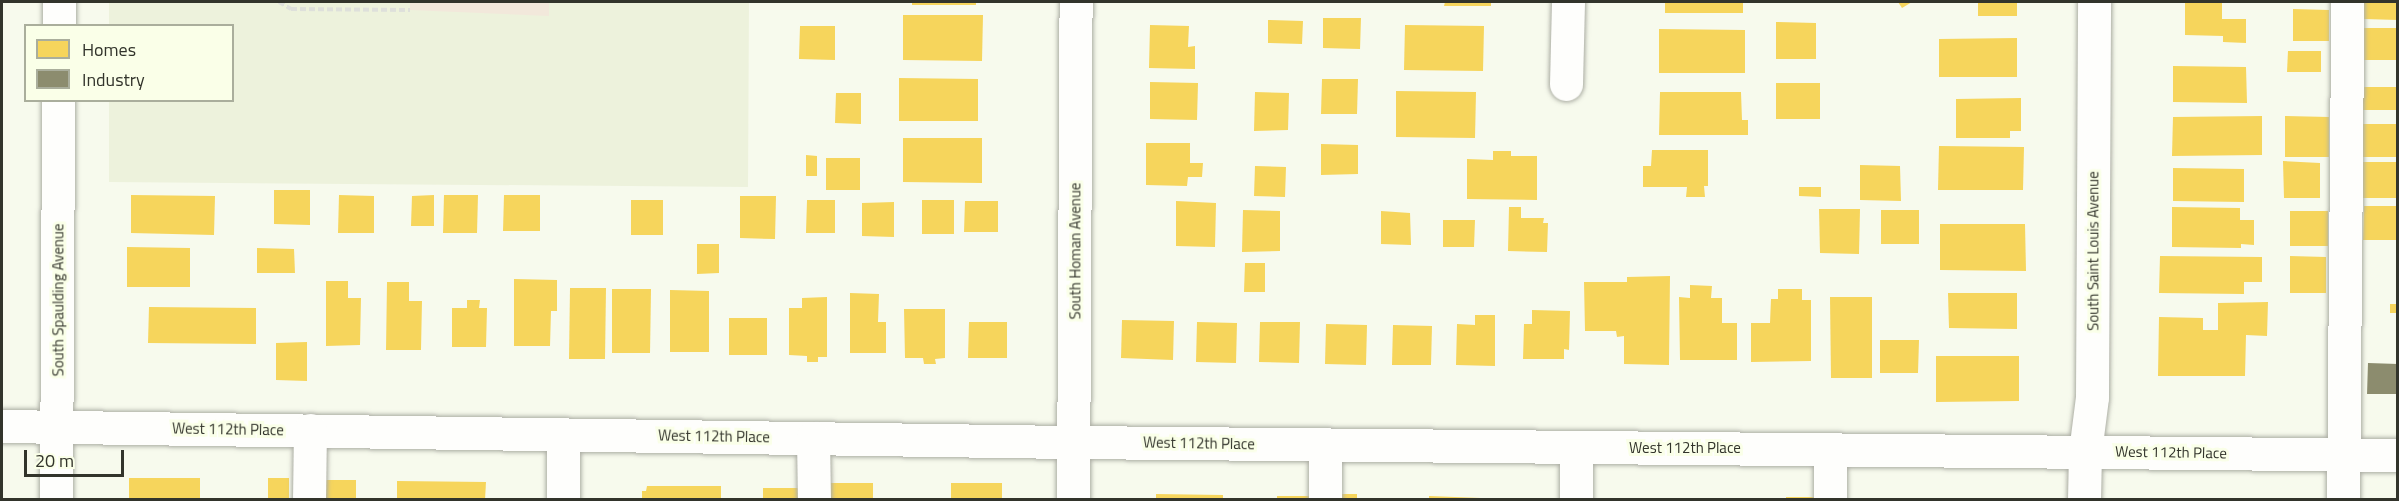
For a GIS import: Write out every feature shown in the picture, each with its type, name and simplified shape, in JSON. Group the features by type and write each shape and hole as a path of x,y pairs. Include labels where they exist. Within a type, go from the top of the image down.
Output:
{"street":[{"path":"59,2 59,24"},
{"name":"South Homan Avenue","path":"1073,500 1076,2"},
{"path":"1566,84 1568,2"},
{"name":"South Saint Louis Avenue","path":"2084,500 2085,452 2092,397 2094,2"},
{"path":"2343,500 2347,2"},
{"name":"South Spaulding Avenue","path":"56,500 58,102"},
{"name":"West 112th Place","path":"2,426 1074,442 2397,454"},
{"path":"309,500 310,430"},
{"path":"563,434 563,500"},
{"path":"813,438 814,500"},
{"path":"1325,444 1325,500"},
{"path":"1576,447 1576,500"},
{"path":"1830,449 1830,500"}],"path":[{"path":"279,2 291,9 410,10"}],"shaded area":[{"path":"109,2 749,2 748,187 109,182 109,102 234,102 234,24 109,24"},
{"path":"410,2 549,2 549,16 410,10"}],"building: Homes":[{"path":"912,2 976,2 976,5 912,5"},
{"path":"1445,2 1491,2 1491,6 1444,6"},
{"path":"1665,2 1743,2 1743,13 1665,13"},
{"path":"1898,2 1912,2 1902,8"},
{"path":"1978,2 2017,2 2017,16 1978,16"},
{"path":"2185,2 2222,2 2222,19 2246,19 2246,43 2223,42 2223,36 2185,35"},
{"path":"2364,2 2398,2 2398,20 2364,19"},
{"path":"2293,9 2329,10 2329,41 2293,41"},
{"path":"903,15 983,15 982,61 903,60"},
{"path":"1323,18 1361,18 1360,49 1323,48"},
{"path":"1268,20 1303,21 1302,44 1268,43"},
{"path":"1776,22 1816,23 1816,59 1776,59"},
{"path":"1150,25 1189,26 1188,47 1195,46 1195,69 1149,68"},
{"path":"1405,25 1484,26 1483,71 1404,70"},
{"path":"800,26 835,26 835,60 799,59"},
{"path":"2364,28 2398,28 2398,60 2364,60"},
{"path":"1659,29 1745,30 1745,73 1659,73"},
{"path":"2017,38 2017,77 1939,77 1939,39"},
{"path":"2288,51 2321,51 2321,72 2287,72"},
{"path":"2173,66 2246,67 2247,103 2173,102"},
{"path":"899,78 978,79 978,121 899,121"},
{"path":"1322,79 1358,79 1357,114 1321,114"},
{"path":"1150,82 1198,83 1197,120 1150,119"},
{"path":"1776,83 1820,83 1820,119 1776,119"},
{"path":"2362,87 2397,87 2398,110 2363,110"},
{"path":"1396,91 1476,92 1475,138 1396,137"},
{"path":"1255,92 1289,93 1288,130 1254,131"},
{"path":"1660,92 1741,92 1742,120 1748,120 1748,135 1659,135"},
{"path":"836,93 861,93 861,124 835,123"},
{"path":"2021,98 2021,131 2010,131 2010,138 1956,138 1956,99"},
{"path":"2262,116 2262,155 2172,156 2173,117"},
{"path":"2285,116 2329,117 2329,157 2285,157"},
{"path":"2356,124 2398,124 2398,157 2357,157"},
{"path":"903,138 982,138 982,183 903,182"},
{"path":"1146,143 1190,143 1190,163 1203,163 1202,177 1188,177 1187,186 1146,185"},
{"path":"1321,144 1358,145 1358,174 1321,175"},
{"path":"1939,146 2024,147 2023,190 1938,190"},
{"path":"1652,150 1708,150 1708,186 1704,186 1705,197 1686,197 1687,187 1643,187 1643,166 1651,166"},
{"path":"1493,151 1511,151 1511,156 1537,156 1537,200 1467,199 1467,159 1493,160"},
{"path":"806,155 817,156 817,176 806,176"},
{"path":"826,158 860,158 860,190 826,190"},
{"path":"2283,161 2320,163 2320,198 2284,198"},
{"path":"2362,162 2398,162 2398,198 2362,198"},
{"path":"1860,165 1900,166 1901,201 1860,200"},
{"path":"1255,166 1286,167 1285,197 1254,196"},
{"path":"2173,168 2244,169 2244,202 2173,201"},
{"path":"1799,187 1821,187 1821,197 1799,196"},
{"path":"274,190 310,190 310,225 274,224"},
{"path":"131,195 215,196 214,235 131,233"},
{"path":"339,195 374,196 374,233 338,233"},
{"path":"434,195 434,226 411,226 412,196"},
{"path":"444,195 478,195 477,233 443,233"},
{"path":"504,195 540,195 540,231 503,231"},
{"path":"740,196 776,196 775,239 740,238"},
{"path":"631,200 663,200 663,235 631,235"},
{"path":"807,200 835,200 835,233 806,233"},
{"path":"922,200 954,200 954,234 922,234"},
{"path":"965,201 998,201 998,232 964,232"},
{"path":"1176,201 1216,203 1215,247 1176,246"},
{"path":"894,202 894,237 862,236 862,203"},
{"path":"2364,206 2398,206 2398,240 2363,240"},
{"path":"1509,207 1521,207 1521,218 1544,218 1543,223 1548,223 1547,252 1508,251"},
{"path":"2172,207 2240,208 2240,220 2254,220 2254,245 2241,244 2241,248 2172,247"},
{"path":"1819,209 1860,209 1859,254 1820,253"},
{"path":"1243,210 1280,211 1280,251 1242,252"},
{"path":"1881,210 1919,210 1919,244 1881,244"},
{"path":"1381,211 1410,213 1411,245 1381,244"},
{"path":"2290,211 2328,211 2328,246 2290,246"},
{"path":"1443,220 1475,220 1474,247 1443,247"},
{"path":"1940,224 2025,224 2026,271 1940,270"},
{"path":"697,244 719,244 719,273 697,274"},
{"path":"127,247 190,248 190,287 127,287"},
{"path":"257,248 294,249 295,273 257,273"},
{"path":"2160,256 2262,257 2262,282 2244,282 2244,294 2159,293"},
{"path":"2290,256 2326,257 2326,293 2290,293"},
{"path":"1245,263 1265,263 1265,292 1244,292"},
{"path":"1670,276 1669,365 1624,364 1624,336 1617,337 1616,331 1585,331 1584,282 1627,282 1627,277"},
{"path":"514,279 557,280 557,311 551,311 550,346 514,346"},
{"path":"326,281 348,281 348,298 361,298 360,345 326,346"},
{"path":"387,282 409,282 409,301 422,301 421,350 386,350"},
{"path":"1690,285 1712,286 1711,298 1722,298 1722,323 1737,323 1737,360 1680,360 1679,297 1690,298"},
{"path":"570,288 606,288 605,359 569,359"},
{"path":"612,289 651,289 650,353 612,353"},
{"path":"1778,289 1802,289 1802,300 1811,300 1811,361 1751,362 1751,323 1770,323 1771,299 1778,299"},
{"path":"670,290 709,291 709,352 670,352"},
{"path":"850,293 879,294 878,322 886,322 886,353 850,353"},
{"path":"1948,293 2017,293 2017,329 1949,328"},
{"path":"827,297 827,357 818,357 818,362 807,362 807,356 789,355 789,308 802,308 802,298"},
{"path":"1830,297 1872,297 1872,378 1831,378"},
{"path":"467,300 480,300 479,308 487,308 486,347 452,347 452,308 467,308"},
{"path":"2268,302 2267,336 2246,335 2245,376 2158,376 2159,317 2203,318 2203,330 2218,330 2218,303"},
{"path":"2390,304 2398,304 2398,313 2390,313"},
{"path":"149,307 256,308 256,344 148,343"},
{"path":"904,309 945,309 945,358 935,359 936,364 924,364 923,358 905,358"},
{"path":"1532,310 1570,311 1569,350 1564,349 1564,359 1523,359 1524,324 1532,324"},
{"path":"1475,315 1495,315 1495,366 1456,365 1457,324 1475,325"},
{"path":"729,318 767,318 767,355 729,355"},
{"path":"1122,320 1174,321 1173,360 1121,358"},
{"path":"969,322 1007,322 1007,358 968,358"},
{"path":"1197,322 1237,323 1236,363 1196,362"},
{"path":"1260,322 1300,322 1299,363 1259,362"},
{"path":"1326,324 1367,325 1366,365 1325,364"},
{"path":"1393,325 1432,326 1431,365 1392,365"},
{"path":"1880,340 1919,340 1918,373 1880,373"},
{"path":"307,342 307,381 276,380 276,343"},
{"path":"1936,356 2019,356 2019,401 1936,402"},
{"path":"129,478 200,478 200,500 129,500"},
{"path":"268,478 289,478 289,500 268,500"},
{"path":"322,480 356,480 356,500 322,500"},
{"path":"397,481 486,482 485,500 397,500"},
{"path":"830,483 873,483 873,500 829,500"},
{"path":"951,483 1002,483 1002,500 951,500"},
{"path":"647,486 721,486 721,500 642,500 642,491 646,491"},
{"path":"763,488 798,488 798,500 763,500"},
{"path":"1156,494 1223,495 1223,500 1156,500"},
{"path":"1338,494 1357,494 1357,500 1338,500"},
{"path":"1277,496 1309,496 1309,500 1277,500"},
{"path":"1429,496 1481,498 1481,500 1429,500"},
{"path":"1786,497 1820,497 1820,500 1786,500"}],"building: Industry":[{"path":"2368,363 2398,364 2398,394 2367,394"}]}
